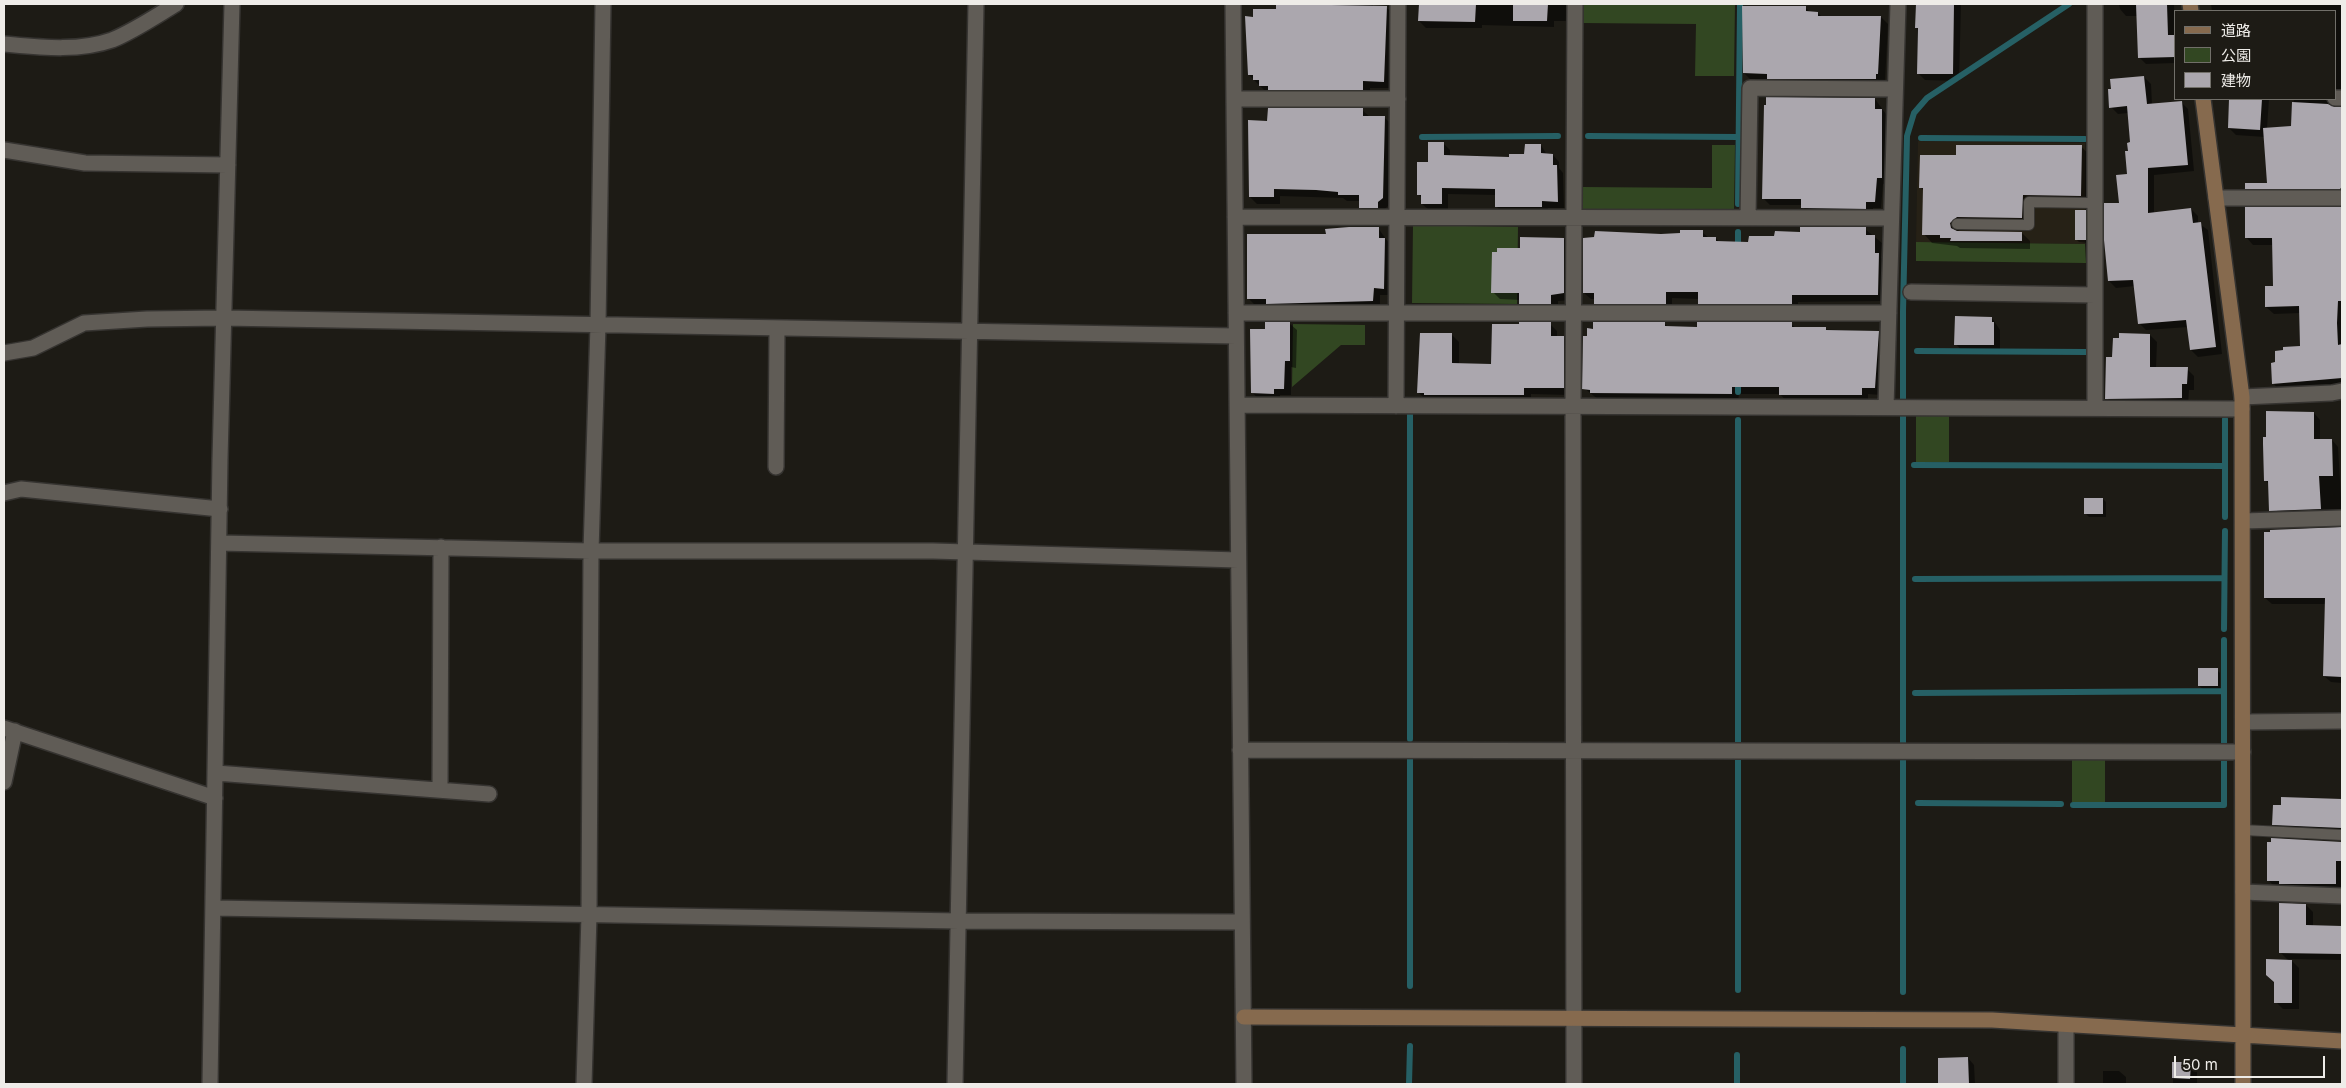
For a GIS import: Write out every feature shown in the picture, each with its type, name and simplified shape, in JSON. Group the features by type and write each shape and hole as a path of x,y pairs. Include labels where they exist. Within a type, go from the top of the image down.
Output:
{"street":[{"path":"4,44 45,48 78,46 112,40 176,4"},
{"path":"210,1084 219,543 232,4"},
{"path":"584,1084 589,915 591,551 598,325 603,4"},
{"path":"955,1084 976,4"},
{"path":"1233,4 1244,1084"},
{"path":"1396,406 1398,4"},
{"path":"1574,1084 1573,313 1575,4"},
{"path":"1897,407 1889,313 1898,4"},
{"path":"2095,4 2095,408"},
{"path":"1748,218 1750,88 1895,88"},
{"path":"1234,100 1398,99"},
{"path":"2203,100 2242,403 2243,1084"},
{"path":"4,150 86,163 228,165"},
{"path":"2216,198 2342,198"},
{"path":"1235,217 1891,218"},
{"path":"1911,292 2095,295"},
{"path":"1236,313 1889,313"},
{"path":"4,354 33,348 84,323 147,319 224,318 1236,336"},
{"path":"776,467 777,329"},
{"path":"1236,405 2095,408 2242,403 2332,394 2342,391"},
{"path":"4,493 21,489 220,509"},
{"path":"2242,521 2342,518"},
{"path":"219,543 591,551 966,552 1238,560"},
{"path":"440,790 441,547"},
{"path":"2243,722 2342,721"},
{"path":"4,782 10,729 215,798"},
{"path":"1240,750 2243,752"},
{"path":"216,773 489,794"},
{"path":"2243,892 2342,896"},
{"path":"213,908 589,915 1242,922"},
{"path":"1244,1017 1574,1020 1992,1020 2342,1041"},
{"path":"2066,1025 2066,1084"}],"lane":[{"path":"1957,224 2029,225 2029,202 2095,203"},
{"path":"2243,830 2342,835"}],"shaded area":[{"path":"1918,141 2085,143 2085,244 1916,242"}],"green space":[{"path":"1581,4 1735,4 1734,76 1695,76 1696,24 1581,23"},
{"path":"1712,145 1735,145 1734,211 1581,209 1582,187 1712,188"},
{"path":"1413,225 1518,227 1517,304 1412,303"},
{"path":"1916,242 2085,244 2086,263 1916,261"},
{"path":"1293,324 1365,325 1365,345 1341,345 1292,387"},
{"path":"1916,414 1949,414 1949,462 1916,462"},
{"path":"2072,758 2105,758 2105,802 2072,802"}],"building":[{"path":"1276,4 1387,6 1384,82 1363,81 1363,90 1268,90 1268,86 1259,86 1259,80 1253,80 1253,75 1248,75 1245,16 1253,17 1253,9 1276,9"},
{"path":"1419,4 1476,4 1475,22 1418,21"},
{"path":"1513,4 1548,4 1547,21 1513,21"},
{"path":"1916,4 1954,4 1953,74 1917,74 1918,28 1915,28"},
{"path":"2136,4 2167,4 2168,35 2174,35 2174,57 2138,58"},
{"path":"1742,6 1806,6 1806,11 1818,12 1818,16 1881,16 1878,74 1876,74 1876,79 1767,79 1767,74 1743,73"},
{"path":"2144,76 2147,104 2182,101 2188,165 2148,168 2148,213 2191,208 2193,223 2201,222 2216,347 2190,350 2186,320 2138,324 2133,280 2108,281 2104,240 2104,203 2119,203 2116,175 2127,174 2125,151 2128,151 2127,143 2130,142 2127,106 2109,108 2108,89 2111,89 2110,79"},
{"path":"1766,97 1875,98 1875,109 1882,109 1882,178 1877,178 1875,202 1866,202 1866,209 1801,208 1801,199 1762,199 1764,105 1766,105"},
{"path":"2229,100 2262,100 2260,130 2228,128"},
{"path":"2292,102 2328,104 2342,107 2342,187 2340,189 2245,189 2245,183 2267,183 2263,128 2291,126"},
{"path":"1268,108 1363,108 1363,116 1385,116 1383,198 1378,202 1378,208 1359,208 1359,195 1338,195 1338,192 1316,190 1274,189 1274,197 1249,197 1248,120 1267,121"},
{"path":"1428,142 1444,142 1444,155 1509,157 1509,154 1524,154 1525,144 1541,144 1541,153 1553,154 1553,165 1557,165 1558,202 1542,201 1542,207 1495,207 1495,189 1442,188 1442,204 1421,204 1421,195 1417,195 1417,162 1428,162"},
{"path":"1956,145 2082,145 2081,196 2023,195 2022,218 1957,217 1950,223 1951,228 1957,231 2022,232 2022,241 1950,241 1951,238 1940,238 1940,235 1922,235 1923,188 1919,188 1920,155 1956,155"},
{"path":"2245,207 2342,207 2342,301 2338,301 2337,323 2338,345 2342,344 2342,378 2272,384 2271,363 2275,362 2275,351 2283,350 2283,347 2300,346 2299,306 2265,307 2265,286 2273,286 2272,238 2245,238"},
{"path":"2075,210 2086,210 2086,240 2075,240"},
{"path":"1379,227 1379,238 1385,238 1384,289 1374,288 1373,301 1266,304 1266,299 1247,299 1247,234 1326,234 1325,229"},
{"path":"1800,227 1866,227 1866,235 1875,235 1875,253 1879,253 1878,295 1792,295 1792,304 1698,304 1698,292 1666,292 1666,304 1594,304 1594,293 1583,293 1583,238 1594,237 1595,231 1661,234 1680,233 1680,230 1703,230 1703,237 1716,237 1716,241 1748,242 1749,236 1774,236 1775,231 1800,232"},
{"path":"1520,237 1564,238 1564,293 1551,295 1551,304 1519,304 1519,293 1491,293 1492,252 1497,252 1497,248 1520,248"},
{"path":"1955,316 1992,317 1992,322 1994,322 1994,345 1954,345"},
{"path":"1265,322 1290,322 1290,361 1285,361 1284,389 1274,389 1274,394 1251,393 1250,329 1265,329"},
{"path":"1519,322 1551,322 1551,336 1564,336 1564,388 1524,388 1524,395 1424,395 1424,393 1417,393 1420,333 1452,333 1452,363 1491,364 1492,324 1519,324"},
{"path":"1593,322 1665,322 1665,326 1697,327 1697,322 1792,322 1792,327 1826,327 1826,330 1879,331 1875,388 1862,388 1862,395 1779,395 1779,387 1732,387 1732,394 1590,393 1590,390 1582,389 1583,336 1587,336 1587,328 1593,329"},
{"path":"2119,333 2150,334 2150,367 2188,367 2187,384 2182,384 2182,398 2105,399 2106,357 2112,357 2113,338 2119,338"},
{"path":"2266,411 2314,412 2314,439 2332,439 2333,476 2319,476 2321,509 2269,511 2268,481 2264,481 2263,437 2266,437"},
{"path":"2084,498 2103,498 2103,514 2084,514"},
{"path":"2342,527 2342,677 2323,676 2325,598 2264,598 2264,532 2270,532 2270,530"},
{"path":"2198,668 2218,668 2218,686 2198,686"},
{"path":"2281,797 2342,799 2342,828 2272,825 2273,805 2281,805"},
{"path":"2271,838 2342,842 2342,861 2336,861 2336,884 2279,884 2279,881 2267,881 2267,842 2271,842"},
{"path":"2279,903 2306,904 2306,925 2342,926 2342,954 2279,953"},
{"path":"2266,959 2292,960 2292,1003 2274,1003 2274,982 2266,975"},
{"path":"1968,1057 1969,1084 1938,1084 1938,1058"},
{"path":"2172,1062 2191,1062 2190,1079 2172,1078"}],"waterway":[{"path":"1738,204 1740,4"},
{"path":"1903,992 1903,311 1907,136 1914,113 1927,98 2069,4"},
{"path":"1422,137 1558,136"},
{"path":"1588,136 1738,137"},
{"path":"1921,138 2085,139"},
{"path":"1738,232 1738,249"},
{"path":"1917,351 2086,352"},
{"path":"1738,378 1738,392"},
{"path":"1410,414 1410,739"},
{"path":"2225,419 2225,517"},
{"path":"1738,420 1738,742"},
{"path":"1914,465 2225,466"},
{"path":"2224,629 2225,531"},
{"path":"1915,579 2224,578"},
{"path":"2224,640 2224,744"},
{"path":"1915,693 2224,691"},
{"path":"1738,757 1738,990"},
{"path":"1410,758 1410,986"},
{"path":"2073,805 2224,805 2224,759"},
{"path":"1918,803 2061,804"},
{"path":"1409,1084 1410,1046"},
{"path":"1903,1049 1903,1084"},
{"path":"1737,1055 1737,1084"}]}
